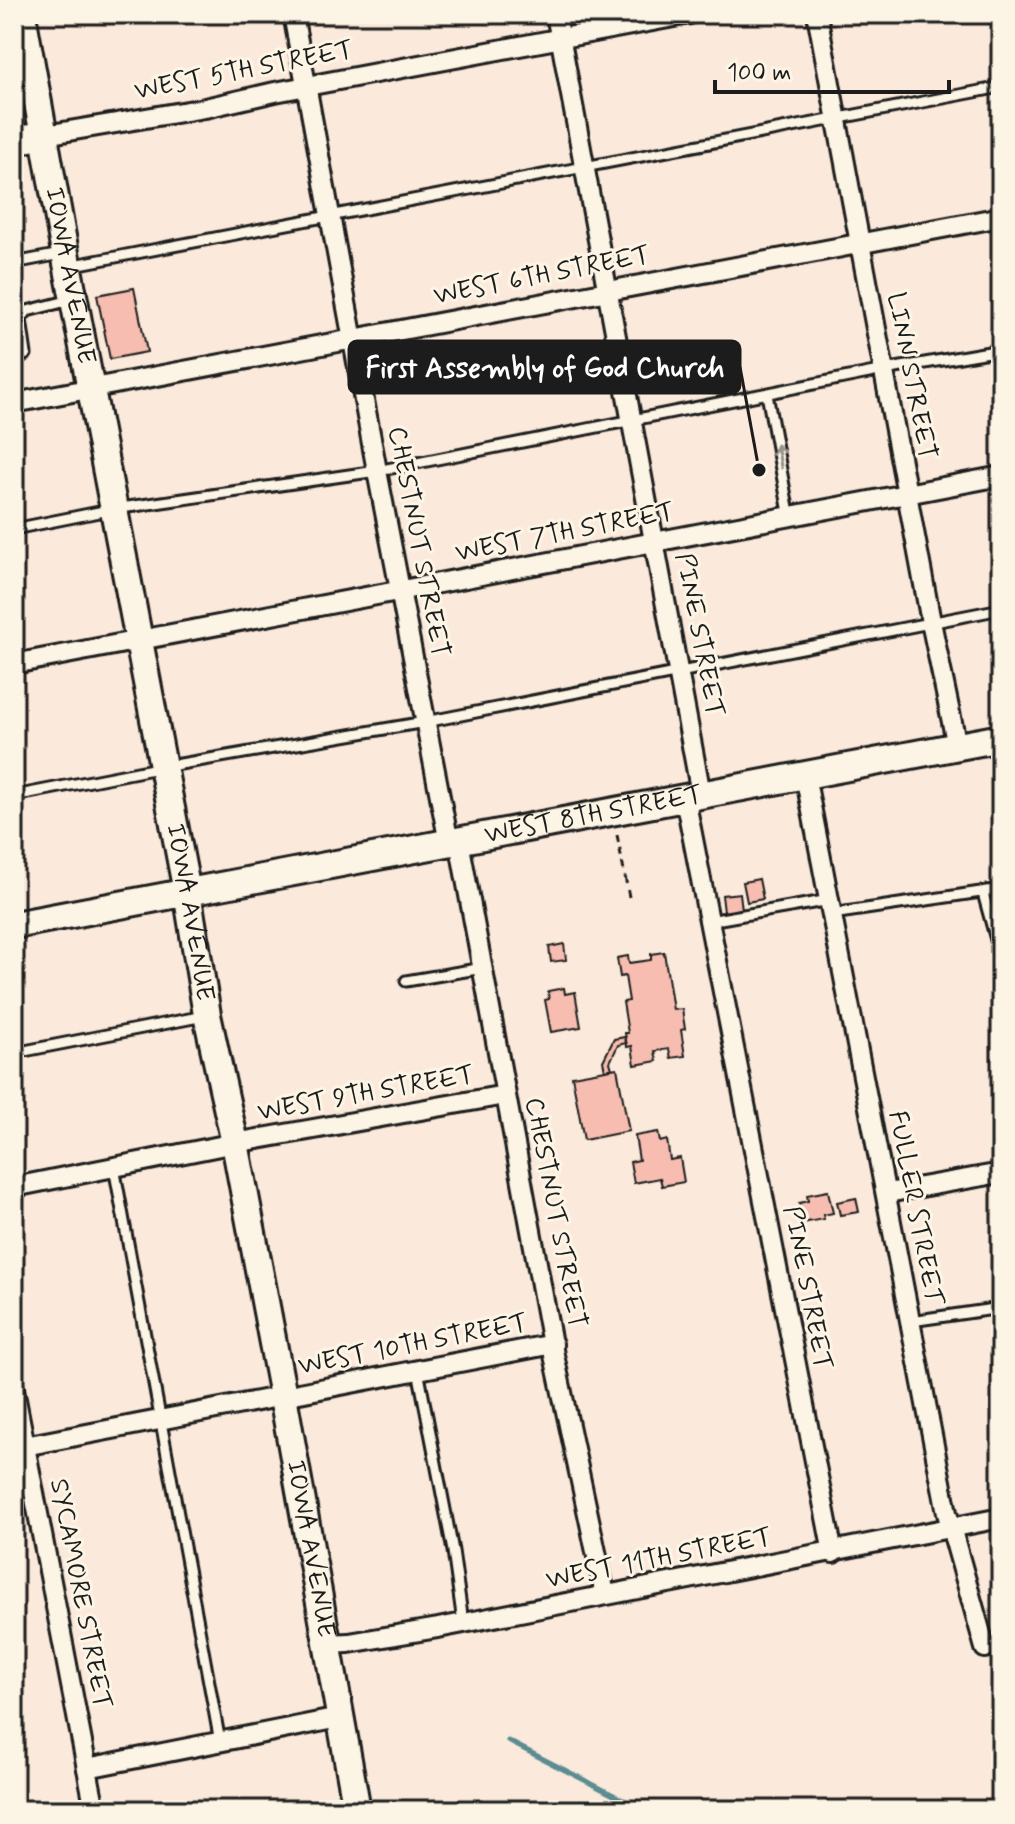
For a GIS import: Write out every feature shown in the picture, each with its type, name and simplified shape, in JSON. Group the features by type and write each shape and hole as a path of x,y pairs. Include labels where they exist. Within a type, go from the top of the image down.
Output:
{"street":[{"name":"IOWA AVENUE","path":"22,14 187,892 207,1015 235,1143 283,1396 357,1810"},
{"name":"CHESTNUT STREET","path":"293,14 425,722 483,968 553,1344 605,1594"},
{"name":"PINE STREET","path":"556,14 679,674 709,921 833,1553"},
{"name":"WEST 5TH STREET","path":"45,135 205,108 690,14"},
{"name":"LINN STREET","path":"817,14 957,746"},
{"path":"14,141 45,135"},
{"name":"WEST 6TH STREET","path":"14,403 1001,217"},
{"name":"WEST 7TH STREET","path":"14,664 1001,476"},
{"name":"WEST 8TH STREET","path":"14,925 1001,738"},
{"name":"FULLER STREET","path":"805,775 952,1529 985,1648"},
{"name":"WEST 9TH STREET","path":"14,1187 235,1143 505,1095"},
{"path":"887,1193 1001,1173"},
{"name":"WEST 10TH STREET","path":"19,1447 553,1344"},
{"name":"SYCAMORE STREET","path":"14,1389 19,1447 95,1810"},
{"name":"WEST 11TH STREET","path":"327,1644 349,1643 833,1553 1001,1518"},
{"path":"87,1768 339,1718"}],"lane":[{"path":"14,263 66,260 330,216 1001,87"},
{"path":"14,361 26,354 21,319 27,311 74,299"},
{"path":"14,529 114,509 377,471 884,370 1001,350"},
{"path":"767,394 790,518"},
{"path":"14,796 679,674 1001,609"},
{"path":"709,921 1001,889"},
{"path":"983,893 1001,958"},
{"path":"406,981 483,968"},
{"path":"14,1053 207,1015"},
{"path":"114,1167 220,1742"},
{"path":"911,1321 1001,1308"},
{"path":"418,1370 453,1551 463,1622"}],"path":[{"path":"617,835 629,897"}],"building":[{"path":"156,14 181,14 182,15 157,19"},
{"path":"134,288 147,352 110,359 97,295"},
{"path":"759,879 763,899 747,902 743,882"},
{"path":"740,893 742,910 724,912 722,895"},
{"path":"564,944 566,960 551,962 549,947"},
{"path":"664,952 673,1010 682,1009 685,1056 671,1058 669,1049 655,1051 657,1061 635,1065 632,1046 627,1047 625,1033 628,1033 623,1002 629,1001 625,976 620,977 617,958 628,956 629,963 651,960 651,954"},
{"path":"564,988 565,994 575,992 581,1027 551,1032 545,1000 549,999 548,991"},
{"path":"625,1037 626,1043 618,1045 610,1062 612,1069 605,1070 603,1061 614,1039"},
{"path":"617,1068 629,1131 584,1140 572,1076"},
{"path":"658,1132 660,1142 667,1140 670,1160 680,1158 684,1182 662,1186 660,1178 634,1183 630,1162 639,1160 635,1136"},
{"path":"828,1191 833,1213 823,1215 824,1219 802,1223 799,1203 808,1201 807,1195"},
{"path":"856,1198 859,1212 840,1215 837,1202"}],"waterway":[{"path":"508,1741 643,1810"}],"place":[{"name":"First Assembly of God Church","path":"759,470"}]}
